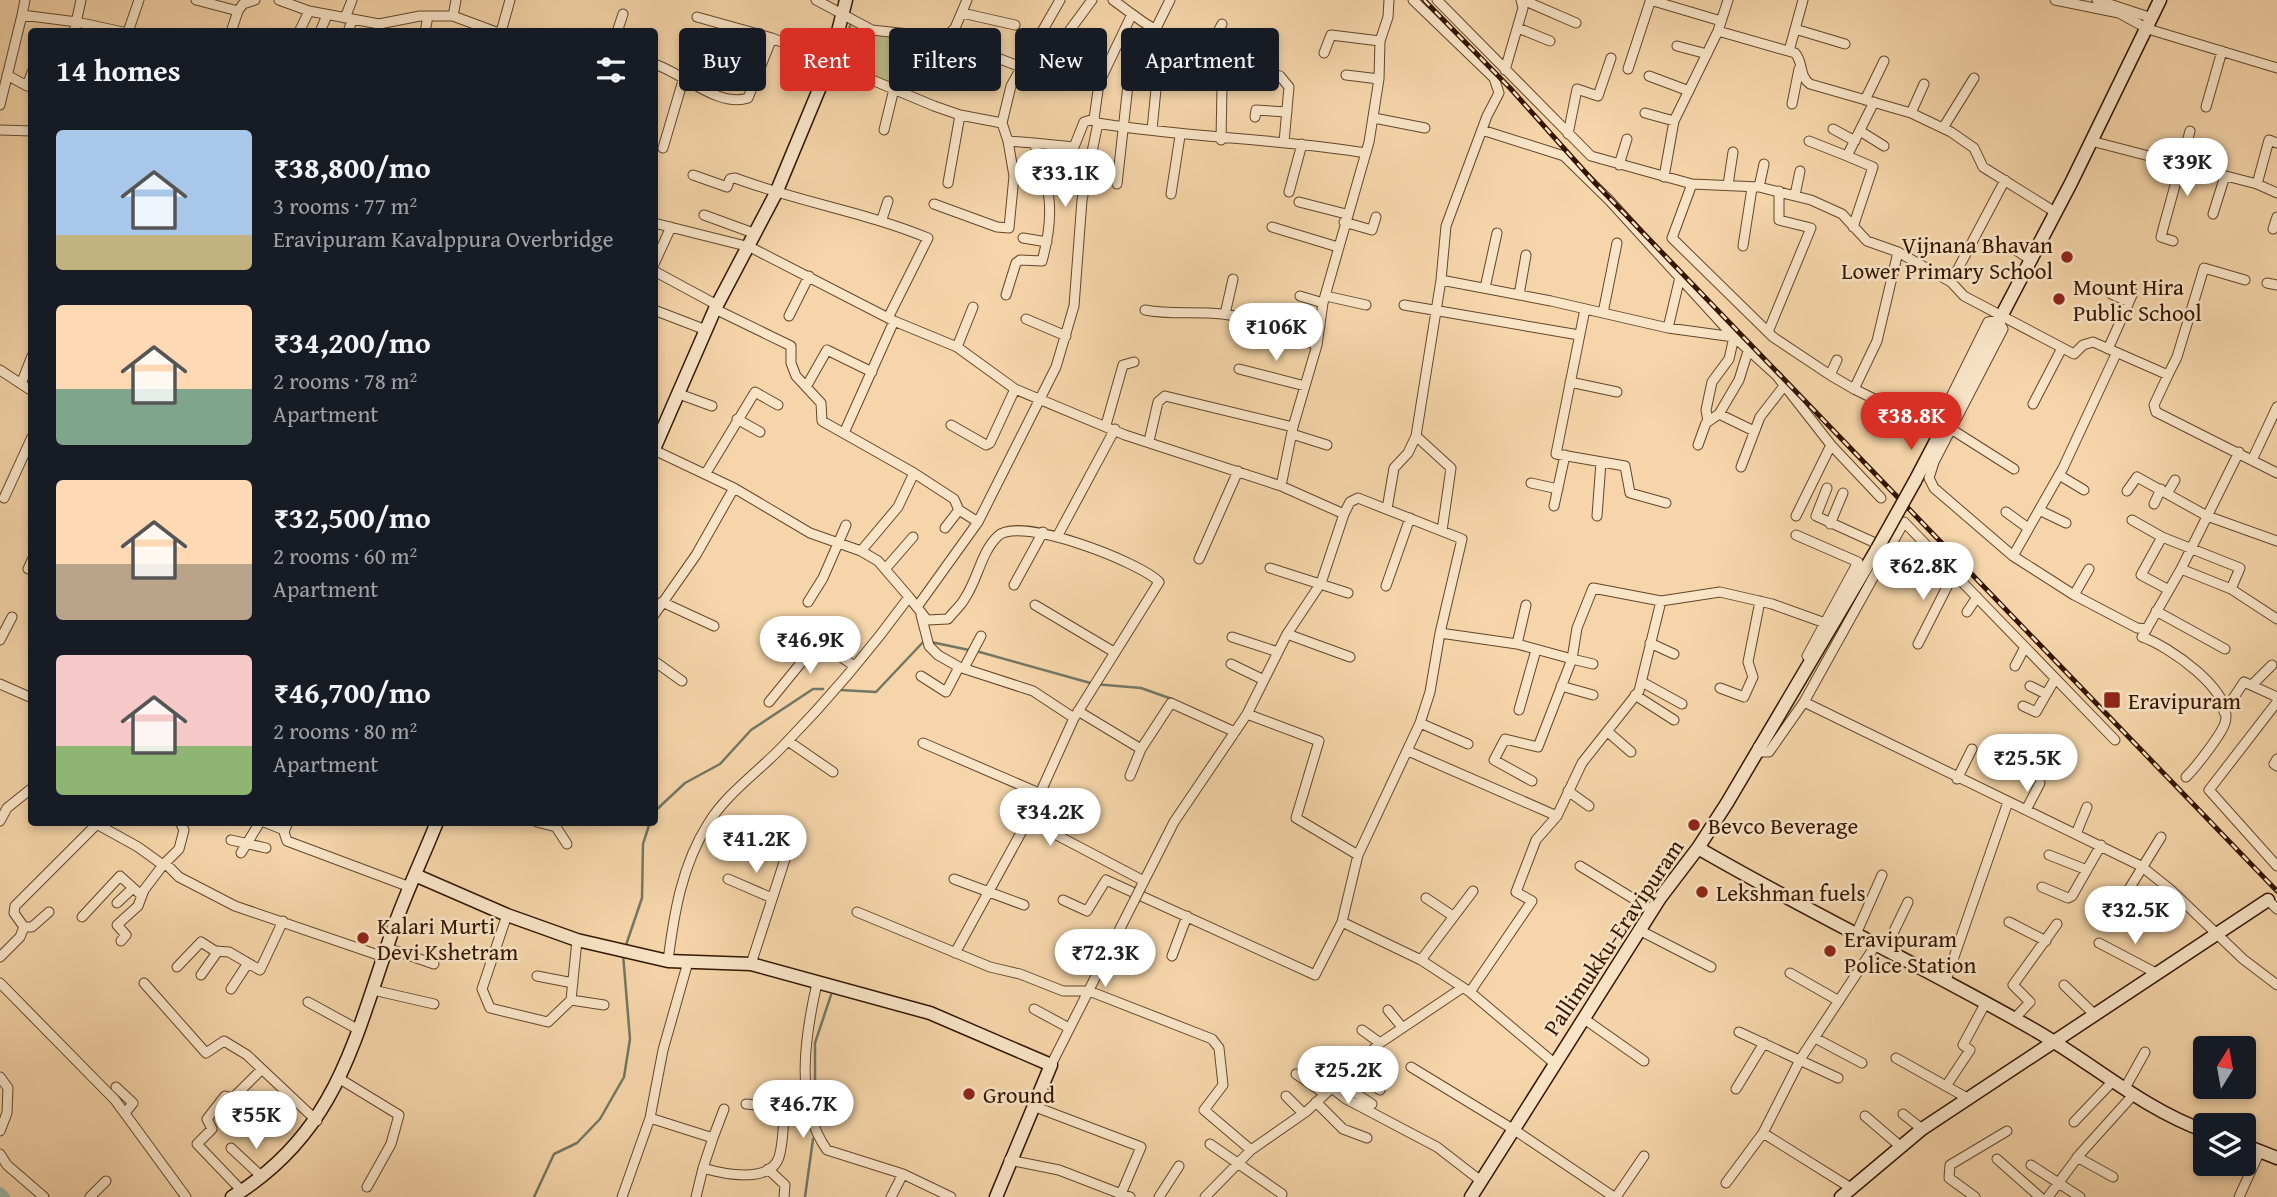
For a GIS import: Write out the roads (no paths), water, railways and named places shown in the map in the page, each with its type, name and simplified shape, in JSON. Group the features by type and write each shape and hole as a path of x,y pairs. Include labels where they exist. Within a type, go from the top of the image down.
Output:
{"main road":[{"path":"1998,320 2031,260 2160,0"},
{"path":"839,28 844,7"},
{"path":"658,440 716,307 750,247 776,193 818,91"},
{"name":"Pallimukku-Eravipuram","path":"1471,1197 1516,1131 1554,1063 1652,910 1698,848 1759,752 1829,624 1915,481 1998,320"},
{"path":"237,1195 261,1177 317,1121 340,1079 385,952 435,826"},
{"path":"1698,848 1880,948 1946,980 2053,1041 2177,1121 2193,1127"},
{"path":"413,881 576,940 668,961 751,964 930,1013 1051,1065 1009,1160 996,1197"},
{"path":"1846,1193 1922,1129 2093,1013 2219,933 2272,905"},
{"path":"2256,1150 2277,1158"}],"street":[{"path":"0,105 25,0"},
{"path":"22,15 76,27 81,0"},
{"path":"129,28 139,0"},
{"path":"197,0 238,10"},
{"path":"232,28 238,10 243,4 255,0"},
{"path":"279,0 327,15 379,24 428,16 453,16 487,28"},
{"path":"348,28 352,0"},
{"path":"453,16 456,0"},
{"path":"500,28 510,0"},
{"path":"816,0 844,7 872,30 889,32"},
{"path":"950,28 962,13 967,0"},
{"path":"1044,28 1060,0"},
{"path":"1071,28 1092,0"},
{"path":"1113,0 1150,28"},
{"path":"1156,28 1170,0"},
{"path":"1281,486 1292,431 1317,345 1324,300 1374,118 1380,41 1388,17 1389,0"},
{"path":"1387,509 1394,468 1408,453 1416,436 1441,280 1446,226 1499,93 1494,78 1413,0"},
{"path":"1437,0 1591,156 1692,184 1728,185 1795,195 1842,214 1867,242 1898,252 1951,282 1964,296 1998,320 2077,354 2083,345 2093,342 2168,375"},
{"path":"1505,70 1518,27 1522,0 1576,23"},
{"path":"1789,51 1803,0"},
{"path":"2054,0 2119,13 2150,23"},
{"path":"2097,0 2222,51 2277,68"},
{"path":"1628,69 1650,1 1721,21"},
{"path":"1664,177 1674,121 1718,31 1725,1"},
{"path":"301,28 309,10"},
{"path":"962,13 1015,25"},
{"path":"618,28 623,14"},
{"path":"1132,14 1099,83 1096,121 1082,200 1074,306 1056,367 978,522 919,611 929,646 961,667 1033,691 1141,749"},
{"path":"322,28 327,15"},
{"path":"426,28 428,16"},
{"path":"696,17 780,41"},
{"path":"390,28 393,21"},
{"path":"1220,28 1222,24"},
{"path":"1518,27 1550,41"},
{"path":"1795,29 1845,44"},
{"path":"1718,31 1789,51 1799,58 1792,104"},
{"path":"1324,53 1331,35 1380,41"},
{"path":"766,53 772,38"},
{"path":"1677,46 1706,54"},
{"path":"2206,107 2222,51"},
{"path":"1568,134 1577,89 1598,96 1611,58"},
{"path":"1847,156 1860,131 1884,61"},
{"path":"658,66 679,75"},
{"path":"1799,67 1804,80 1810,84 1911,113 1943,128 1967,142 1983,167 2055,212"},
{"path":"6,75 27,86 28,83"},
{"path":"1346,75 1379,79"},
{"path":"1279,76 1289,87 1284,142"},
{"path":"1649,76 1689,91"},
{"path":"934,205 997,227 1009,228 1014,176 1002,123 1015,78"},
{"path":"1943,128 1974,78"},
{"path":"1911,113 1924,84"},
{"path":"663,148 680,91"},
{"path":"710,91 732,100 748,98 751,91"},
{"path":"884,130 894,91"},
{"path":"899,91 960,116 1002,123"},
{"path":"1117,184 1127,91"},
{"path":"1152,130 1156,91"},
{"path":"1220,140 1222,91"},
{"path":"1255,117 1256,110 1287,112"},
{"path":"1645,113 1674,121"},
{"path":"948,183 960,116"},
{"path":"1374,118 1425,128"},
{"path":"1008,141 1074,148 1081,127 1096,121 1180,136 1284,142 1366,153"},
{"path":"1833,129 1855,141"},
{"path":"0,130 28,131"},
{"path":"1482,130 1564,156 1734,337 1749,348 1784,386 1831,445 1881,498"},
{"path":"1860,131 1884,146"},
{"path":"2173,241 2161,237 2190,131"},
{"path":"1171,194 1180,136"},
{"path":"1619,165 1627,139"},
{"path":"2257,184 2269,140 2277,143"},
{"path":"1809,141 1872,167 1853,227"},
{"path":"2091,141 2257,184 2277,193"},
{"path":"1006,295 1016,263 1020,260 1042,261 1051,228 1050,187 1034,144"},
{"path":"1289,192 1302,144"},
{"path":"1728,185 1734,152"},
{"path":"1743,246 1764,164"},
{"path":"1795,195 1800,171"},
{"path":"693,175 727,187 730,179 735,178 776,193 882,219 928,238 844,433"},
{"path":"2213,214 2225,176"},
{"path":"1951,282 2005,180"},
{"path":"1692,184 1672,238 1768,332 1854,389 1931,427 1937,425 1988,322 1998,320"},
{"path":"1768,332 1811,228 1779,220 1779,191"},
{"path":"882,219 888,201"},
{"path":"1299,202 1372,230 1376,218"},
{"path":"704,215 756,234"},
{"path":"2273,229 2277,217"},
{"path":"658,224 750,247 891,319 957,347 1015,388 1110,427 1281,486 1344,514"},
{"path":"658,255 671,227"},
{"path":"1272,227 1338,247"},
{"path":"1485,288 1497,233"},
{"path":"1023,238 1047,242"},
{"path":"1603,313 1617,243"},
{"path":"2011,247 2031,260"},
{"path":"1854,389 1877,341 1898,252"},
{"path":"1519,295 1527,255"},
{"path":"2245,280 2204,268 2177,357 2154,405 2156,412 2253,458 2277,473"},
{"path":"658,273 785,342 790,346 791,363 796,376 821,403 822,421 914,473 954,499 959,510 978,522"},
{"path":"789,316 809,276"},
{"path":"1668,328 1680,277"},
{"path":"1225,314 1233,279"},
{"path":"1441,280 1668,328 1734,337"},
{"path":"2013,556 2059,475 2112,351 2131,298 2111,294"},
{"path":"1300,296 1366,305"},
{"path":"1404,305 1579,335"},
{"path":"957,347 973,307"},
{"path":"1585,309 1556,454 1625,466 1630,493 1666,503"},
{"path":"1145,310 1171,315 1191,312 1225,314 1317,345"},
{"path":"658,312 706,330"},
{"path":"1282,315 1320,326"},
{"path":"1026,319 1066,336"},
{"path":"1998,320 2003,329 1929,478 1934,488 2013,556 2074,595 2137,628 2147,629"},
{"path":"1698,445 1708,421 1706,410 1712,382 1729,359 1734,337"},
{"path":"1708,421 1719,414 1739,380 1749,348"},
{"path":"2033,404 2062,348"},
{"path":"806,387 827,351 872,372"},
{"path":"1830,375 1837,360"},
{"path":"1058,535 1110,427 1123,365 1134,362"},
{"path":"22,384 28,367"},
{"path":"1239,369 1305,386"},
{"path":"0,370 28,388"},
{"path":"1570,382 1617,392"},
{"path":"1741,467 1759,417 1784,386"},
{"path":"951,425 986,445 990,443 1015,388"},
{"path":"706,473 755,392 778,405"},
{"path":"679,394 712,406"},
{"path":"1149,441 1158,402 1165,396 1292,431 1327,445"},
{"path":"2253,458 2277,407"},
{"path":"1719,414 1754,431"},
{"path":"737,419 760,432"},
{"path":"1951,429 2014,469"},
{"path":"1416,436 1451,468 1442,531"},
{"path":"1796,516 1831,445"},
{"path":"4,498 28,446"},
{"path":"658,451 734,488 810,533 861,551 886,568 919,611 932,622 948,619 966,598 989,548 999,534 1015,528 1058,535 1159,582 1076,714 1028,820 955,953"},
{"path":"2186,777 2225,723 2224,712 2219,699 2192,666 2161,645 2142,637 2181,569 2239,452"},
{"path":"1554,506 1565,455"},
{"path":"1597,516 1601,462"},
{"path":"1199,559 1238,471"},
{"path":"861,551 898,507 914,473"},
{"path":"2059,475 2084,490"},
{"path":"2127,491 2137,477 2207,516 2277,541"},
{"path":"2154,504 2175,480"},
{"path":"1531,483 1558,489"},
{"path":"658,608 696,555 734,488"},
{"path":"1827,488 1816,516 1887,549"},
{"path":"1830,524 1843,494"},
{"path":"1051,1065 1133,901 1142,884 1174,822 1247,714 1287,634 1321,583 1350,502 1358,498 1462,539 1440,633 1430,692 1420,723 1358,855 1342,922 1315,975 1188,916 1106,880 1087,911 1063,900"},
{"path":"946,528 959,510"},
{"path":"2039,510 2066,523"},
{"path":"2006,512 2028,528"},
{"path":"1386,586 1410,518"},
{"path":"2132,520 2190,550 2240,568 2231,589"},
{"path":"1759,752 1769,752 1804,702 1904,522 2115,740"},
{"path":"808,602 840,543 846,525"},
{"path":"1014,585 1043,532"},
{"path":"1532,781 1494,760 1505,739 1538,747 1572,659 1577,628 1593,588 1661,601 1720,592 1760,601 1829,624 1858,562 1796,535"},
{"path":"886,568 914,537"},
{"path":"2162,537 2141,575 2169,590"},
{"path":"1270,568 1348,593"},
{"path":"2074,595 2089,569"},
{"path":"2181,569 2231,589 2277,619"},
{"path":"1918,645 1954,573"},
{"path":"668,961 679,895 692,854 708,823 731,796 788,741 909,597"},
{"path":"1967,612 1977,597"},
{"path":"1205,1197 1236,1162 1303,1114 1380,1043 1466,990 1532,901 1516,892 1536,840 1557,816 1582,763 1636,695 1642,682 1661,601"},
{"path":"1720,688 1744,697 1754,677 1748,662 1760,601"},
{"path":"662,602 714,626"},
{"path":"1035,605 1114,652"},
{"path":"1517,644 1526,605"},
{"path":"2156,611 2225,649"},
{"path":"0,640 12,617"},
{"path":"1440,633 1517,644 1593,664"},
{"path":"1287,634 1350,657"},
{"path":"921,676 946,692 981,636"},
{"path":"1232,637 1278,652"},
{"path":"769,702 818,642 853,665"},
{"path":"1650,643 1674,654"},
{"path":"2014,666 2025,648"},
{"path":"1519,710 1536,650"},
{"path":"658,664 682,681"},
{"path":"1231,664 1264,680"},
{"path":"2252,685 2272,665"},
{"path":"2023,706 2036,712 2055,679"},
{"path":"1642,682 1682,704"},
{"path":"2224,712 2244,682 2277,697"},
{"path":"0,684 28,696"},
{"path":"1561,686 1593,695"},
{"path":"2030,686 2046,694"},
{"path":"1636,695 1674,719"},
{"path":"1804,702 1957,779 2141,866 2219,933 2243,959 2277,985"},
{"path":"2277,702 2209,790 2277,866"},
{"path":"1130,776 1141,749 1171,703 1235,732"},
{"path":"1247,714 1319,741 1296,818 1358,855"},
{"path":"1420,723 1468,744"},
{"path":"1608,733 1631,752"},
{"path":"788,741 832,772"},
{"path":"923,743 1040,793"},
{"path":"1957,779 1972,749"},
{"path":"1408,751 1557,816"},
{"path":"2277,759 2274,764 2277,766"},
{"path":"2026,810 2039,783"},
{"path":"0,821 7,808 28,791"},
{"path":"1567,791 1589,806"},
{"path":"1946,980 2008,802"},
{"path":"2076,834 2087,807"},
{"path":"1028,820 1142,884"},
{"path":"24,927 14,913 15,906 92,826"},
{"path":"100,826 138,847 179,877 235,906 320,937 434,964"},
{"path":"121,941 126,935 117,925 138,906 141,895 179,849 184,830 182,826"},
{"path":"241,853 259,826"},
{"path":"286,826 287,841 413,881"},
{"path":"552,826 556,827 567,844"},
{"path":"2110,920 2161,837"},
{"path":"231,840 266,848"},
{"path":"2042,887 2068,898 2101,845"},
{"path":"751,964 787,853"},
{"path":"2049,855 2087,870"},
{"path":"1580,866 1652,910"},
{"path":"1856,934 1882,875"},
{"path":"82,917 120,876 141,895"},
{"path":"728,879 772,898"},
{"path":"954,879 1024,905"},
{"path":"117,903 133,888"},
{"path":"1421,960 1473,891"},
{"path":"1426,898 1453,916"},
{"path":"1726,1183 1763,1133 1801,1058 1880,948 1908,902"},
{"path":"24,927 32,927 49,912"},
{"path":"857,912 955,953 1063,991 1089,991 1212,1039 1219,1048 1223,1085 1204,1110 1251,1150"},
{"path":"508,915 482,989 491,1008 548,1022 571,1000 576,940"},
{"path":"1172,956 1188,916"},
{"path":"177,967 201,942 262,968 283,922"},
{"path":"1342,922 1421,960 1466,990 1554,1063"},
{"path":"2009,922 2046,941"},
{"path":"2014,1019 2030,1002 2013,985 2057,924"},
{"path":"2,952 20,937 24,927"},
{"path":"1641,931 1711,967"},
{"path":"2099,943 2158,974"},
{"path":"201,975 218,951"},
{"path":"622,1197 650,1118 663,1050 688,962"},
{"path":"231,989 248,963"},
{"path":"1790,973 1839,1002"},
{"path":"537,976 573,983"},
{"path":"0,983 125,1112 186,1197"},
{"path":"144,983 206,1053 224,1041 262,1069 317,1121"},
{"path":"817,983 809,1034 808,1109 827,1150 903,1174 951,1197"},
{"path":"2064,985 2093,1013"},
{"path":"373,990 434,1004"},
{"path":"571,1000 604,1005"},
{"path":"308,1002 359,1030"},
{"path":"1946,1086 1970,1050 1963,1045 1984,1004"},
{"path":"1034,1009 1069,1028"},
{"path":"1388,1010 1402,1027"},
{"path":"1583,1018 1644,1062"},
{"path":"1362,1030 1380,1043"},
{"path":"1739,1032 1801,1058 1838,1078"},
{"path":"1815,1038 1862,1063"},
{"path":"1737,1089 1764,1043"},
{"path":"2048,1197 2124,1088 2145,1052"},
{"path":"1896,1058 1969,1099"},
{"path":"1411,1067 1516,1131 1615,1197 1644,1156"},
{"path":"237,1195 197,1144 212,1129 207,1119 225,1096 233,1098 262,1069"},
{"path":"1351,1069 1381,1090"},
{"path":"1296,1074 1372,1104"},
{"path":"0,1077 5,1079 8,1088 7,1113 0,1131"},
{"path":"340,1079 400,1115 391,1144 367,1188"},
{"path":"116,1087 133,1103 125,1112"},
{"path":"1333,1088 1346,1099 1437,1147 1481,1181"},
{"path":"2074,1122 2124,1088"},
{"path":"1286,1096 1303,1114"},
{"path":"1316,1102 1343,1129 1367,1138"},
{"path":"746,1104 808,1109"},
{"path":"1009,1160 1059,1170 1125,1196 1141,1147 1033,1106"},
{"path":"703,1168 739,1175 768,1170 779,1158 786,1108"},
{"path":"696,1197 703,1168 724,1109"},
{"path":"1902,1114 1922,1129"},
{"path":"1865,1116 1900,1146"},
{"path":"650,1118 713,1138"},
{"path":"1975,1197 1949,1178 1950,1165 2007,1131"},
{"path":"1763,1133 1846,1193"},
{"path":"1210,1144 1282,1194"},
{"path":"231,1148 261,1177"},
{"path":"2239,1197 2260,1152"},
{"path":"0,1154 7,1165 44,1197"},
{"path":"2077,1157 2113,1177"},
{"path":"1997,1159 2040,1197"},
{"path":"2031,1165 2080,1197"},
{"path":"1159,1197 1179,1166"},
{"path":"768,1170 785,1185 784,1197"},
{"path":"891,1197 903,1174"},
{"path":"90,1197 106,1181"}],"waterway":[{"path":"840,690 876,692 925,640"},
{"path":"931,642 969,650"},
{"path":"976,651 1094,684 1141,688 1172,699"},
{"path":"658,808 685,783 720,764 751,730 813,689 823,689"},
{"path":"625,948 642,898 643,844 649,826"},
{"path":"534,1197 554,1154 577,1143 600,1119 624,1077 630,1039 623,954"},
{"path":"815,1113 815,1043 831,995"},
{"path":"805,1197 813,1139"},
{"path":"0,1192 5,1197"}],"railway":[{"path":"1424,0 1510,88 1595,183 2277,891"}],"place":[{"name":"Vijnana Bhavan Lower Primary School","path":"2067,257"},
{"name":"Mount Hira Public School","path":"2059,299"},
{"name":"Eravipuram","path":"2112,700"},
{"name":"Bevco Beverage","path":"1694,825"},
{"name":"Lekshman fuels","path":"1702,892"},
{"name":"Kalari Murti Devi Kshetram","path":"363,938"},
{"name":"Eravipuram Police Station","path":"1830,951"},
{"name":"Ground","path":"969,1094"}]}
